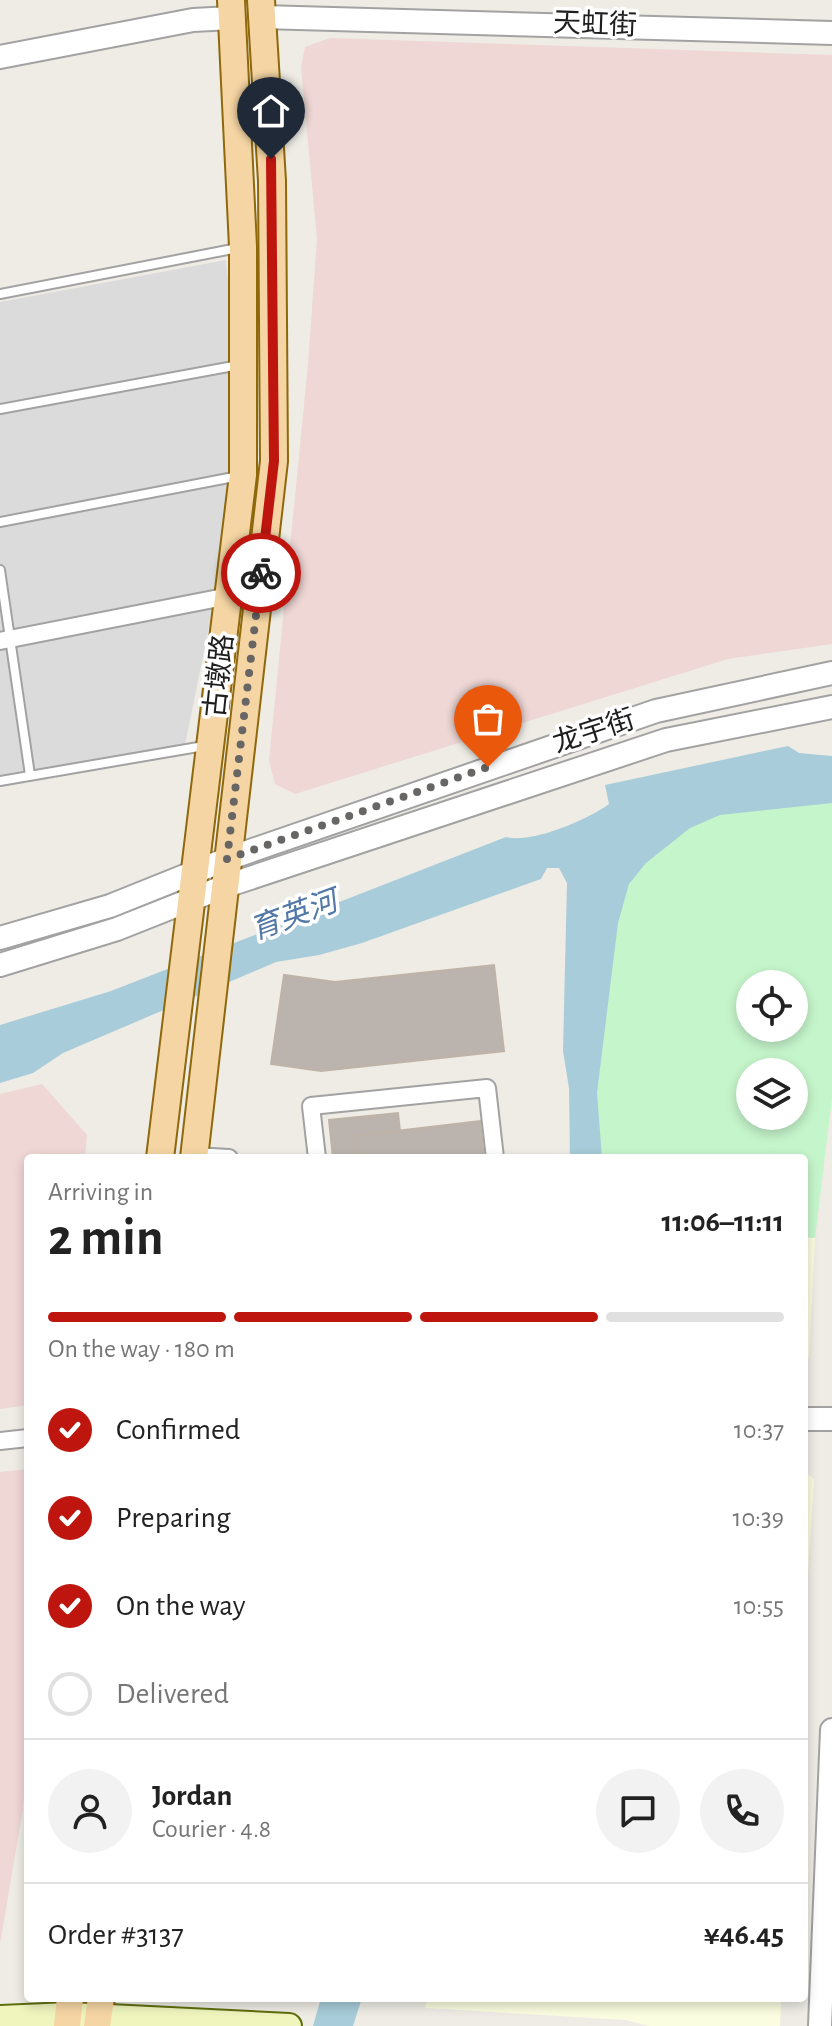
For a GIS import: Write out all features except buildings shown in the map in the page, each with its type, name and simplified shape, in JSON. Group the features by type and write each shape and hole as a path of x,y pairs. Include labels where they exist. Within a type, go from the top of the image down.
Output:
{"main road":[{"name":"古墩路","path":"161,1154 243,475 243,247 231,9"},
{"name":"古墩路","path":"194,1154 274,461 272,181 261,9"},
{"path":"0,2018 99,2013 289,2026"}],"street":[{"path":"0,57 193,20 231,9"},
{"name":"天虹街","path":"261,9 832,33"},
{"path":"5,640 229,596"},
{"name":"龙宇街","path":"0,938 110,906 227,859 656,711 832,673"},
{"name":"龙宇街","path":"0,965 117,929 223,887 666,740 832,707"},
{"path":"317,1154 311,1106 487,1088 495,1154"},
{"path":"808,1419 832,1419"},
{"path":"0,1441 24,1438"},
{"path":"820,2026 832,1730"}],"lane":[{"path":"0,294 243,247"},
{"path":"0,409 241,364"},
{"path":"0,522 243,475"},
{"path":"0,570 5,640 30,775"},
{"path":"0,781 212,744"}],"shaded area":[{"path":"330,38 832,55 832,644 728,659 295,794 275,784 269,761 308,364 317,239 301,67 305,47"},
{"path":"226,260 234,346 231,467 212,612 185,745 0,777 0,302"},
{"path":"42,1084 87,1135 85,1154 24,1154 24,1406 0,1409 0,1094"},
{"path":"808,1237 815,1238 808,1359"},
{"path":"24,1469 24,1796 0,1944 0,1472"},
{"path":"808,1474 814,1480 808,1574"},
{"path":"426,2002 781,2002 780,2026 649,2026 626,2020 425,2008"}],"green space":[{"path":"832,779 832,1098 815,1238 808,1237 808,1154 589,1154 603,830"}],"water":[{"path":"788,746 799,753 832,756 832,803 720,815 690,828 646,863 629,884 618,923 597,1093 602,1154 570,1154 569,1088 563,1051 567,883 559,868 547,868 541,879 362,943 319,955 276,962 63,1053 33,1073 0,1083 0,1025 111,991 506,837 530,837 573,823 609,804 605,785"},
{"path":"320,2002 361,2002 353,2026 313,2026"}],"way so far":[{"path":"261,573 227,859 488,767"}],"route":[{"path":"261,573 274,461 271,159"}],"water label":[{"name":"育英河","path":"294,916"}]}
